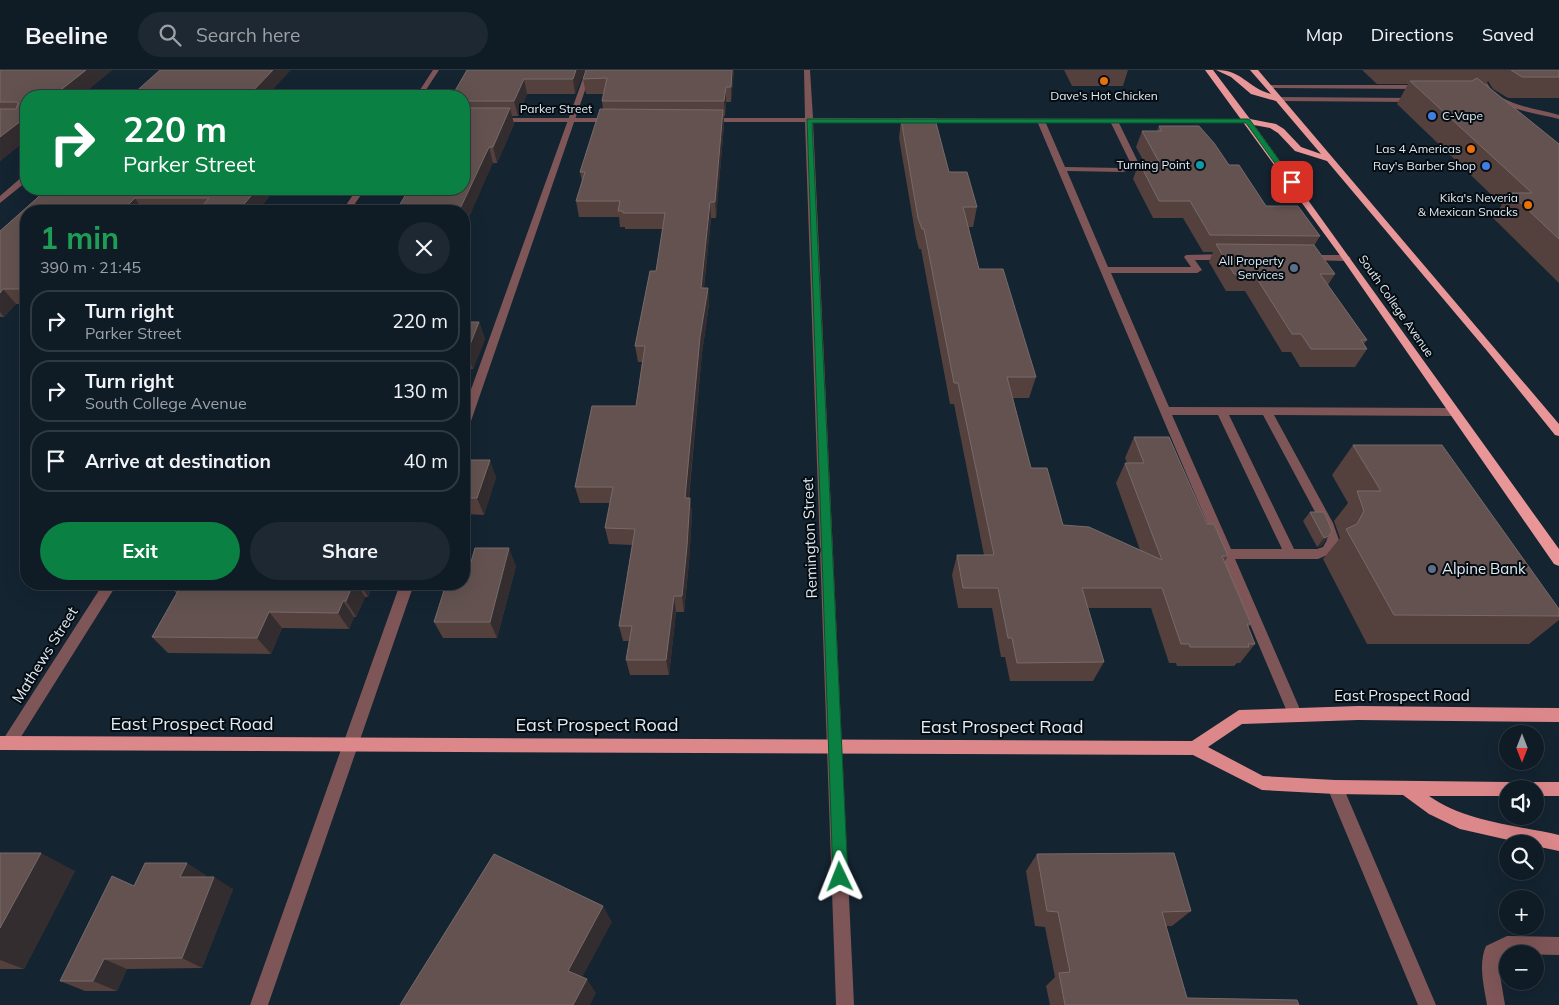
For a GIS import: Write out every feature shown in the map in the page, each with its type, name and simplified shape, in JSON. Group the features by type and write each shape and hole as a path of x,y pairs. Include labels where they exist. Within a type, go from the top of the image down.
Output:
{"highway":[{"name":"South College Avenue","path":"1209,70 1346,258 1559,560"},
{"path":"1220,70 1234,75 1254,92 1278,99"},
{"path":"1254,70 1492,350 1559,432"},
{"path":"1248,121 1273,126 1281,131 1298,149 1328,158"}],"main road":[{"name":"East Prospect Road","path":"1194,748 1239,716 1295,714 1559,715"},
{"name":"East Prospect Road","path":"4,743 1194,748 1262,783 1336,788 1499,789"},
{"path":"1406,788 1435,809 1460,822 1559,843"},
{"path":"1544,789 1559,789"}],"street":[{"path":"423,90 436,70"},
{"path":"470,407 589,70"},
{"name":"Remington Street","path":"808,70 845,1005"},
{"path":"1476,70 1484,79 1491,94"},
{"path":"1268,87 1432,88"},
{"path":"1483,94 1491,94 1507,102 1559,117"},
{"path":"1278,99 1421,100"},
{"name":"Parker Street","path":"470,120 619,120"},
{"path":"695,120 1248,121"},
{"path":"1041,121 1295,714"},
{"path":"1062,169 1123,170 1133,166 1134,162 1114,121"},
{"path":"0,200 20,183"},
{"path":"1105,270 1197,270 1189,257 1239,257"},
{"path":"1299,258 1346,258"},
{"path":"1165,411 1453,412"},
{"path":"1222,411 1291,555"},
{"path":"1226,554 1318,554 1328,550 1333,540 1327,523 1266,411"},
{"name":"Mathews Street","path":"4,743 106,590"},
{"path":"259,1005 406,590"},
{"path":"1336,788 1427,1005"},
{"path":"1496,1005 1491,975 1492,952 1507,945 1559,946"}],"building":[{"path":"0,70 86,70 61,90 20,90 20,122 0,137 0,109 16,109 18,103 0,102"},
{"path":"160,70 273,70 254,90 138,90"},
{"path":"467,70 576,70 573,79 524,79 514,101 470,101 470,90 455,90"},
{"path":"586,70 732,70 731,87 726,87 724,101 602,101 607,78 583,79"},
{"path":"1511,70 1559,70 1559,77 1522,77"},
{"path":"1477,78 1559,144 1559,239 1510,193 1532,193 1410,81 1472,81"},
{"path":"470,108 510,108 493,147 489,147 470,188"},
{"path":"600,109 723,110 715,202 710,202 701,288 708,288 700,337 685,498 690,498 682,596 674,596 666,660 626,660 632,626 619,626 635,529 605,528 613,487 575,487 592,406 636,406 645,346 635,346 650,271 656,271 665,213 623,213 623,211 618,211 620,201 576,201 585,172 580,172"},
{"path":"901,119 935,119 949,172 967,172 977,207 963,207 979,269 1003,269 1036,377 1007,377 1031,468 1047,468 1063,525 1089,527 1162,560 1125,463 1144,463 1134,437 1169,437 1207,524 1214,524 1228,556 1222,556 1251,624 1247,624 1255,644 1248,644 1249,647 1190,647 1189,644 1181,644 1162,588 1082,588 1104,662 1017,663 1012,638 1008,638 998,588 963,588 957,555 994,555 958,383 954,383 924,229 922,229 918,218"},
{"path":"1159,126 1199,126 1214,143 1229,165 1239,165 1266,206 1298,206 1320,236 1210,235 1190,201 1159,201 1139,162 1159,162 1142,131 1162,131"},
{"path":"40,195 252,195 243,205 203,205 209,198 135,198 128,205 29,205"},
{"path":"405,195 466,195 462,205 400,205"},
{"path":"20,213 20,289 3,289 0,293 0,231"},
{"path":"1216,244 1314,245 1335,274 1320,274 1367,340 1361,340 1367,349 1311,349 1301,334 1292,334 1254,274 1234,274"},
{"path":"470,322 479,322 470,344"},
{"path":"1353,445 1442,445 1559,609 1559,616 1394,615 1346,529 1357,524 1364,511 1357,491 1381,491"},
{"path":"470,460 490,460 477,498 470,498"},
{"path":"1310,512 1324,512 1332,531 1329,536 1324,538"},
{"path":"475,548 509,548 490,622 434,622 444,590 470,590 471,562"},
{"path":"179,590 351,590 338,613 269,612 257,638 152,637"},
{"path":"0,853 41,853 0,928"},
{"path":"1174,853 1191,911 1162,912 1187,998 1297,1000 1299,1005 1065,1005 1059,973 1070,972 1058,912 1047,911 1037,854"},
{"path":"494,854 603,906 568,971 587,979 573,1005 400,1005"},
{"path":"145,863 187,863 180,877 214,877 182,958 104,959 93,981 60,981 112,876 134,886"}],"place":[{"name":"Dave's Hot Chicken","path":"1104,81"},
{"name":"C-Vape","path":"1432,116"},
{"name":"Las 4 Americas","path":"1471,149"},
{"name":"Turning Point","path":"1200,165"},
{"name":"Ray's Barber Shop","path":"1486,166"},
{"name":"Kika's Neveria & Mexican Snacks","path":"1528,205"},
{"name":"All Property Services","path":"1294,268"},
{"name":"Alpine Bank","path":"1432,569"}],"route":[{"path":"840,877 809,121 1248,121 1292,182"}]}
